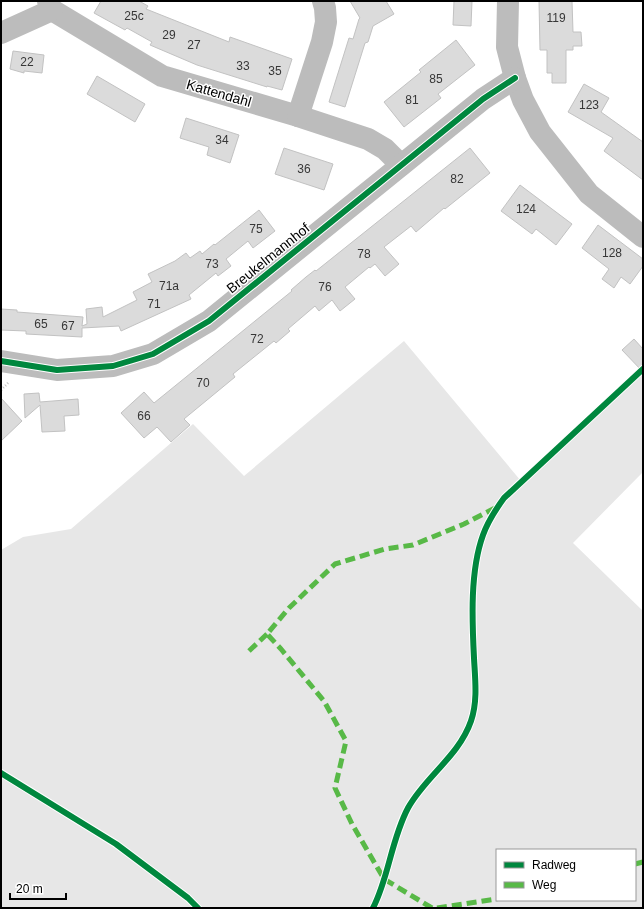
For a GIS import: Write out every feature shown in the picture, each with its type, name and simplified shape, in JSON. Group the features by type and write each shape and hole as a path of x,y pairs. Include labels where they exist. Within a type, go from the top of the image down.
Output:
{"street":[{"path":"298,116 322,42 326,22 323,1"},
{"path":"508,1 507,47 515,78 523,100 540,132 589,194 643,237"},
{"path":"1,33 50,5"},
{"name":"Kattendahl","path":"50,5 162,76 298,116 368,139 385,149 401,165"},
{"name":"Breukelmannhof","path":"1,361 57,370 113,366 153,354 209,321 483,99 515,78"}],"shaded area":[{"path":"404,341 521,481 643,371 643,472 573,543 643,611 643,908 1,908 1,550 23,537 71,529 193,424 244,476"}],"building":[{"path":"101,1 139,1 148,6 146,9 229,42 230,37 292,59 282,90 267,87 197,65 150,45 152,42 127,28 125,30 94,13"},
{"path":"350,1 386,1 394,14 373,26 368,42 365,43 345,107 329,102 349,38 353,39 360,18"},
{"path":"454,1 472,1 471,26 453,25"},
{"path":"539,1 572,1 573,32 581,32 582,46 573,46 573,50 566,50 566,83 552,83 552,73 547,73 547,50 540,50"},
{"path":"456,40 475,65 438,94 441,98 404,127 384,102 421,72 419,70"},
{"path":"13,51 44,55 42,73 24,71 24,73 10,69"},
{"path":"97,76 145,104 135,122 87,94"},
{"path":"584,84 609,98 601,112 643,142 643,180 604,151 613,138 568,112"},
{"path":"186,118 239,135 230,163 207,155 209,147 180,138"},
{"path":"284,148 333,164 324,190 275,174"},
{"path":"470,148 490,173 445,209 444,208 416,232 411,226 384,247 399,264 385,276 375,264 370,268 369,267 345,287 355,299 340,311 332,300 319,311 315,306 288,329 290,331 276,343 274,341 233,374 235,377 184,419 190,425 171,442 157,427 144,438 121,413 144,392 154,403 292,291 291,290 306,277 315,270 316,271"},
{"path":"520,185 572,224 556,245 536,229 532,234 501,211"},
{"path":"259,210 275,231 253,248 248,241 226,259 231,266 218,276 216,273 189,295 191,299 121,331 119,326 82,328 82,337 26,334 26,331 1,330 1,309 17,310 17,312 83,317 82,326 87,324 86,309 102,307 103,317 137,300 133,292 152,282 148,274 175,261 186,253 190,258 200,251 202,254"},
{"path":"598,225 643,259 643,266 630,284 621,277 614,288 602,279 609,269 582,248"},
{"path":"634,339 643,349 643,372 622,350"},
{"path":"39,393 40,402 78,399 79,415 64,416 65,431 42,432 40,405 25,418 24,394"},
{"path":"1,398 22,421 1,441"}],"marked path":[{"path":"432,908 384,879 352,824 335,788 346,741 324,701 267,634 289,608 335,564 385,549 413,545 464,524 495,508"},
{"path":"249,651 267,634"},
{"path":"636,864 643,862"},
{"path":"437,908 496,899"}],"cycle path":[{"path":"1,361 57,370 113,366 153,354 209,321 483,99 515,78"},
{"path":"373,908 383,884 402,820 408,808 423,786 450,756 466,734 471,721 475,706 476,690 473,627 474,579 479,549 487,525 504,498 643,369"},
{"path":"1,773 116,844 188,898 198,908"}]}
